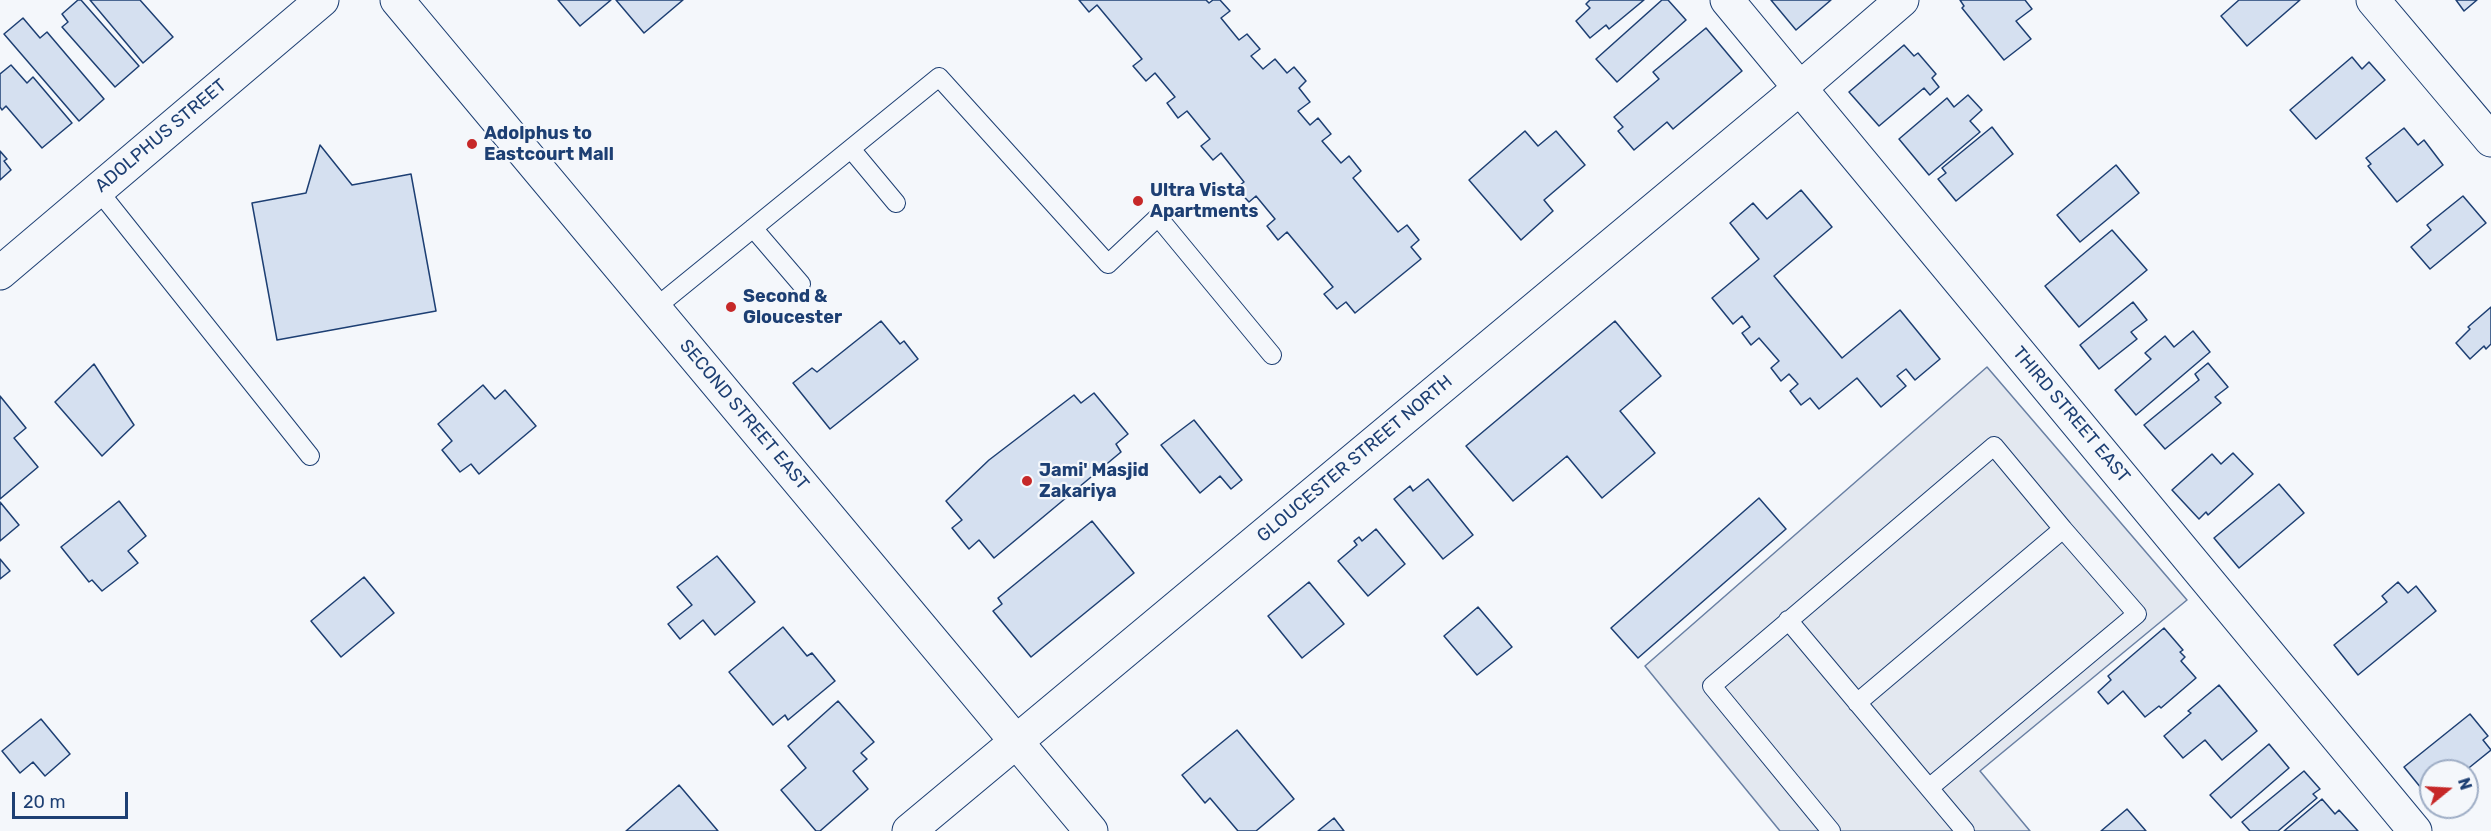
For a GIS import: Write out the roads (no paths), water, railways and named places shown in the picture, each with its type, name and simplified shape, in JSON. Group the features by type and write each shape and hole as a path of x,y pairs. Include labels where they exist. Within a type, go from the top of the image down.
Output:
{"street":[{"name":"ADOLPHUS STREET","path":"0,273 322,0"},
{"name":"SECOND STREET EAST","path":"397,0 1091,831"},
{"name":"THIRD STREET EAST","path":"1727,0 2415,831"},
{"name":"GLOUCESTER STREET NORTH","path":"909,831 1800,88 1902,0"},
{"path":"2373,0 2491,140"}],"lane":[{"path":"655,308 939,77 1108,264 1158,217 1272,355"},
{"path":"850,149 896,203"},
{"path":"98,190 310,456"},
{"path":"753,228 801,284"},
{"path":"1831,831 1712,686 1994,446 2137,614 1929,788"},
{"path":"1857,703 2063,529"},
{"path":"1788,620 1965,831"}],"place":[{"name":"Adolphus to Eastcourt Mall","path":"472,144"},
{"name":"Ultra Vista Apartments","path":"1138,201"},
{"name":"Second & Gloucester","path":"731,307"},
{"name":"Jami' Masjid Zakariya","path":"1027,481"}]}
